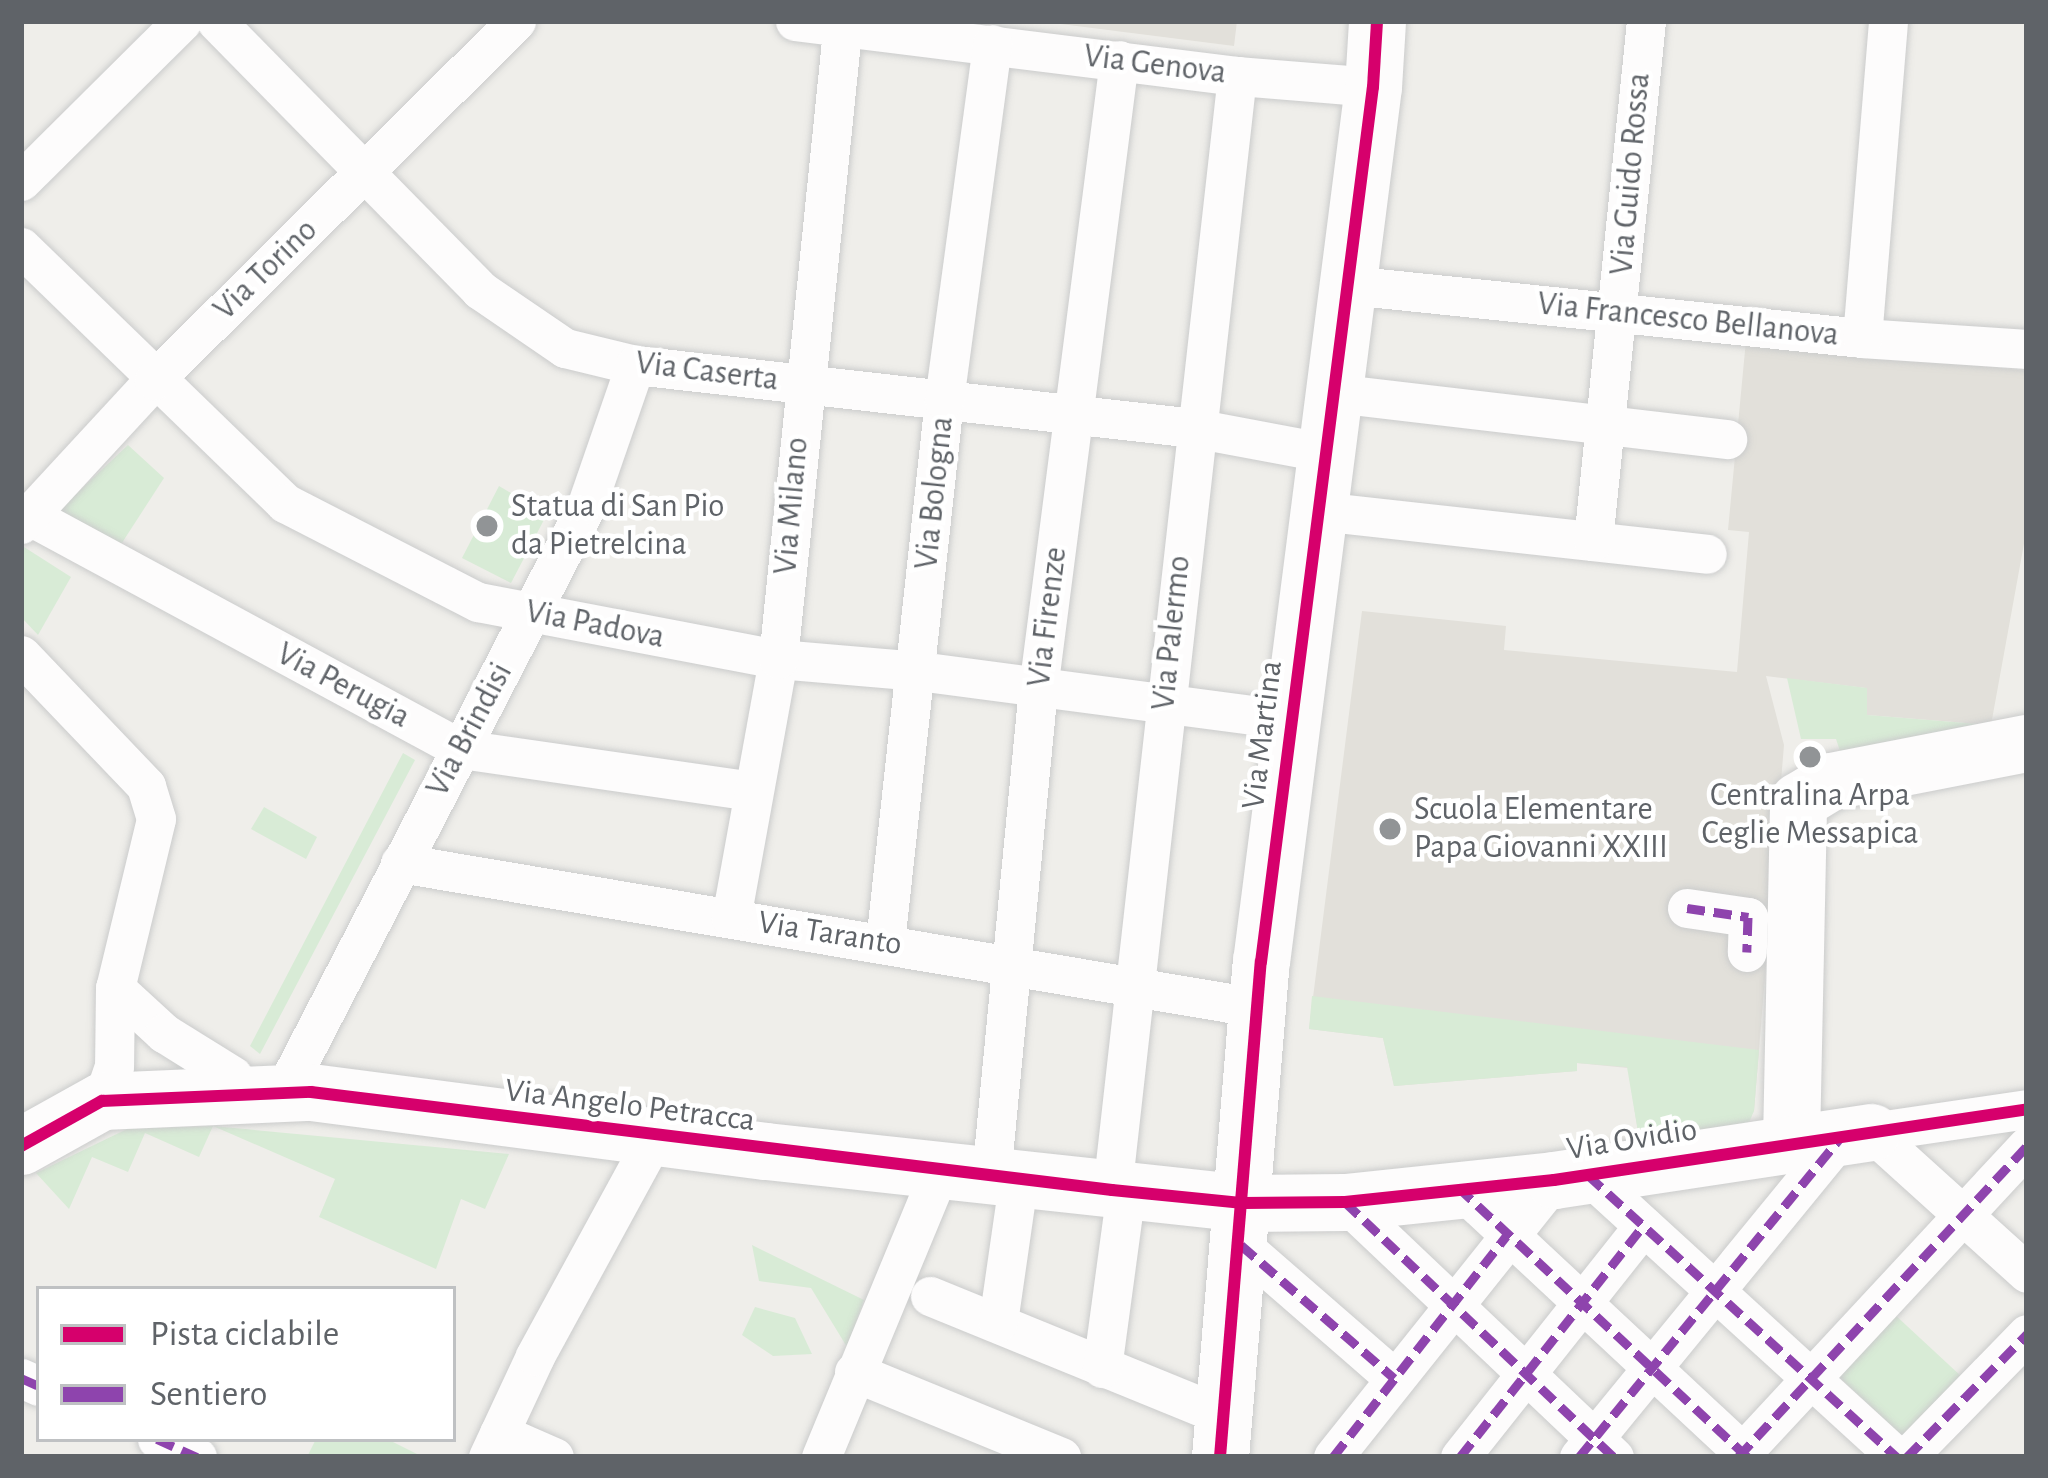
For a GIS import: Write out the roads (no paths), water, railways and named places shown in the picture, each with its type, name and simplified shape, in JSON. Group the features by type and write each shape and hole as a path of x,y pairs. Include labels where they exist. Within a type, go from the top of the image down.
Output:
{"street":[{"path":"21,181 182,21"},
{"name":"Via Caserta","path":"216,21 481,290 565,348 635,365 1194,428 1327,453"},
{"name":"Via Torino","path":"25,520 154,380 516,21"},
{"name":"Via Genova","path":"795,21 1237,76 1373,87"},
{"name":"Via Martina","path":"1224,1444 1259,1008 1373,87 1377,21"},
{"name":"Via Guido Rossa","path":"1593,541 1646,21"},
{"path":"1862,338 1888,21"},
{"name":"Via Milano","path":"731,918 778,659 843,24"},
{"name":"Via Bologna","path":"885,943 944,400 992,44"},
{"name":"Via Firenze","path":"984,1174 1015,964 1038,689 1119,60"},
{"name":"Via Palermo","path":"1102,1368 1133,990 1237,76"},
{"name":"Via Padova","path":"21,247 286,503 478,602 778,659 917,671 1292,720"},
{"name":"Via Francesco Bellanova","path":"1348,285 1862,338 2027,349"},
{"name":"Via Brindisi","path":"277,1085 400,863 587,504 635,365"},
{"path":"1334,393 1727,439"},
{"path":"1319,511 1707,554"},
{"name":"Via Perugia","path":"25,520 461,748 753,791"},
{"path":"21,655 146,786 156,820 111,1043 82,1083 22,1146"},
{"path":"1345,1202 1525,1375 1596,1451 1651,1367 1835,1136 1798,800 1831,781 2027,743"},
{"name":"Via Taranto","path":"400,863 1259,1008"},
{"path":"1687,908 1748,916 1747,952"},
{"path":"111,1043 164,1033 277,1085"},
{"path":"111,1043 277,1085"},
{"name":"Via Angelo Petracca","path":"111,1043 277,1085 1119,1191 1242,1224"},
{"name":"Via Ovidio","path":"1242,1224 1345,1202 1457,1186 1571,1178 2027,1109"},
{"path":"554,1457 494,1445 655,1136"},
{"path":"1835,1136 1967,1216 2027,1273"},
{"path":"1457,1186 1743,1455 2027,1146"},
{"path":"984,1174 998,1322"},
{"path":"820,1457 854,1372 984,1174"},
{"path":"1333,1457 1506,1236 1571,1178 1643,1226 1898,1457"},
{"path":"1242,1224 1394,1378"},
{"path":"1460,1457 1643,1226"},
{"path":"930,1296 1102,1368 1224,1444"},
{"path":"1907,1457 2027,1334"},
{"path":"854,1372 1061,1457"},
{"path":"164,1442 197,1457"}],"place":[{"name":"Statua di San Pio da Pietrelcina","path":"487,526"},
{"name":"Centralina Arpa Ceglie Messapica","path":"1810,757"},
{"name":"Scuola Elementare Papa Giovanni XXIII","path":"1390,829"}]}
